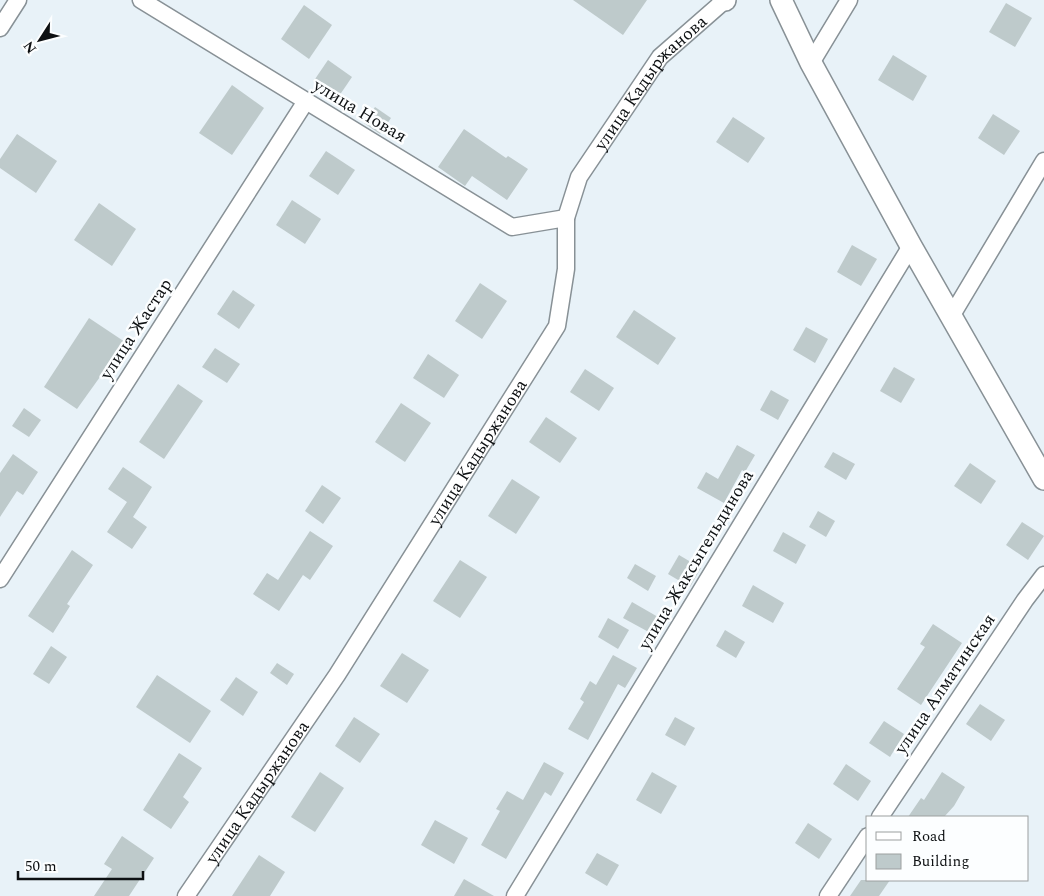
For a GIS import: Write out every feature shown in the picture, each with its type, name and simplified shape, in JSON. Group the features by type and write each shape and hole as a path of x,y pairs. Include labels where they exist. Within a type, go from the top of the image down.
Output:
{"street":[{"path":"0,28 18,0"},
{"name":"улица Новая","path":"141,0 512,227 566,218"},
{"name":"улица Кадыржанова","path":"186,896 337,675 557,326 566,268 566,218 579,177 660,57 724,0"},
{"path":"781,0 810,63 911,246 1044,479"},
{"path":"810,63 849,0"},
{"name":"улица Жастар","path":"0,579 306,101"},
{"path":"952,315 1044,161"},
{"name":"улица Жаксыгельдинова","path":"516,896 911,246"},
{"name":"улица Алматинская","path":"881,816 1025,600 1044,575"},
{"path":"828,896 866,839"}],"building":[{"path":"573,0 647,0 623,35"},
{"path":"1006,3 1032,18 1015,47 989,32"},
{"path":"304,5 332,25 309,59 281,39"},
{"path":"893,55 927,76 913,101 878,80"},
{"path":"328,60 352,77 337,99 313,82"},
{"path":"232,85 264,108 232,155 199,133"},
{"path":"375,107 391,118 380,134 364,123"},
{"path":"993,114 1020,131 1004,155 978,138"},
{"path":"733,117 765,138 748,163 716,142"},
{"path":"464,129 506,158 508,156 528,169 507,200 472,176 465,186 438,167"},
{"path":"17,134 57,161 36,193 0,168 0,159"},
{"path":"326,151 355,170 338,195 309,176"},
{"path":"292,200 321,219 305,244 276,225"},
{"path":"99,203 136,229 112,266 74,240"},
{"path":"852,245 877,259 861,286 837,272"},
{"path":"480,283 507,301 482,339 455,321"},
{"path":"233,290 255,305 239,329 217,314"},
{"path":"634,310 676,338 658,365 616,337"},
{"path":"89,318 125,342 77,409 44,387"},
{"path":"806,327 828,339 815,363 793,350"},
{"path":"215,348 240,364 227,383 202,367"},
{"path":"428,354 459,375 444,398 413,378"},
{"path":"894,367 915,379 901,403 880,391"},
{"path":"585,369 614,388 599,411 570,392"},
{"path":"178,384 203,401 164,459 139,442"},
{"path":"771,390 789,400 778,420 760,410"},
{"path":"401,403 431,423 405,462 375,442"},
{"path":"24,408 41,420 29,437 12,426"},
{"path":"546,417 577,438 560,463 529,442"},
{"path":"737,445 755,455 745,472 742,470 724,503 697,488 706,472 718,479"},
{"path":"833,452 855,464 846,480 824,467"},
{"path":"13,454 38,472 23,495 17,491 0,517 0,473"},
{"path":"970,463 996,481 981,504 954,486"},
{"path":"123,467 152,487 133,517 147,527 132,549 107,532 127,502 108,489"},
{"path":"512,479 540,497 516,534 488,516"},
{"path":"322,485 341,498 323,524 305,511"},
{"path":"818,511 835,521 826,537 809,527"},
{"path":"1022,522 1044,536 1028,560 1006,545"},
{"path":"310,531 333,546 310,580 303,575 279,611 253,594 267,573 278,580"},
{"path":"783,532 806,545 796,564 773,551"},
{"path":"72,550 93,565 67,604 70,606 53,633 28,616"},
{"path":"679,555 701,568 690,587 668,574"},
{"path":"460,560 487,577 460,618 433,601"},
{"path":"635,564 656,576 648,591 627,578"},
{"path":"753,585 784,603 773,623 742,606"},
{"path":"632,602 665,621 656,636 623,618"},
{"path":"608,618 629,630 618,649 598,637"},
{"path":"933,624 962,643 921,705 897,689 925,647 920,644"},
{"path":"725,630 745,642 736,658 716,646"},
{"path":"51,646 67,657 49,684 33,674"},
{"path":"402,653 429,670 407,703 380,686"},
{"path":"613,655 637,668 625,688 618,684 588,740 568,729 584,702 580,699 590,681 596,685"},
{"path":"277,663 294,674 287,685 270,673"},
{"path":"157,675 211,711 190,743 136,707"},
{"path":"236,677 258,692 243,716 220,700"},
{"path":"980,704 1005,720 991,741 966,724"},
{"path":"354,717 380,734 360,763 335,746"},
{"path":"675,717 695,728 685,746 665,735"},
{"path":"884,721 904,734 890,757 869,743"},
{"path":"179,753 202,768 183,797 189,802 171,829 143,810"},
{"path":"544,762 564,773 551,796 545,792 506,859 481,845 500,811 496,809 507,791 523,800"},
{"path":"846,764 871,781 858,801 833,784"},
{"path":"320,772 344,788 315,832 291,817"},
{"path":"652,772 677,786 661,814 636,800"},
{"path":"942,772 965,787 954,806 945,816 909,816 921,798 924,800"},
{"path":"435,820 468,838 454,864 421,845"},
{"path":"808,823 832,839 819,859 795,843"},
{"path":"122,836 154,858 129,896 94,896 112,869 104,864"},
{"path":"597,853 619,865 607,886 585,873"},
{"path":"259,855 285,872 270,896 232,896"},
{"path":"464,879 494,896 454,896"},
{"path":"861,880 889,881 879,896 850,896"}]}
